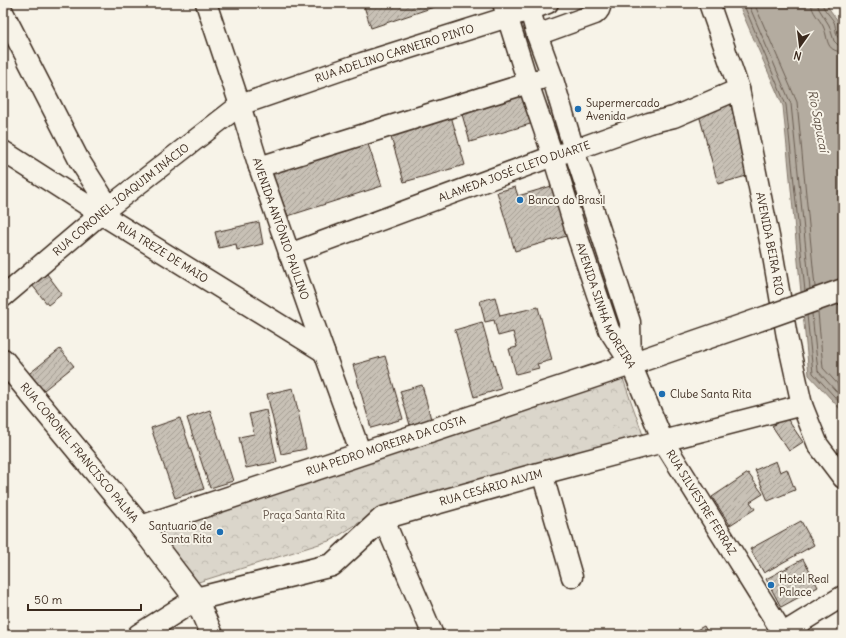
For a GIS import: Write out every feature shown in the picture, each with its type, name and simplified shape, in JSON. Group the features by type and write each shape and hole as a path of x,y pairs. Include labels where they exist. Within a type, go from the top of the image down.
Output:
{"main road":[{"name":"RUA PEDRO MOREIRA DA COSTA","path":"141,527 631,364 843,290"},
{"name":"RUA CORONEL FRANCISCO PALMA","path":"3,360 141,527"},
{"name":"RUA CESÁRIO ALVIM","path":"139,635 196,599 332,565 383,518 542,473 663,441"},
{"path":"141,527 196,599 212,635"}],"street":[{"name":"AVENIDA ANTÔNIO PAULINO","path":"206,3 240,105 258,167 361,454"},
{"path":"537,35 595,14 600,8 600,3"},
{"name":"AVENIDA BEIRA RIO","path":"709,3 739,90 773,256 786,337 802,405 818,445 843,478"},
{"name":"RUA ADELINO CARNEIRO PINTO","path":"240,105 362,63 506,10 536,5"},
{"name":"AVENIDA SINHÁ MOREIRA","path":"536,5 537,35 552,76 574,150 630,322 631,364"},
{"name":"AVENIDA SINHÁ MOREIRA","path":"506,10 528,83 609,330 631,364"},
{"path":"3,12 105,210"},
{"path":"258,167 552,76"},
{"name":"ALAMEDA JOSÉ CLETO DUARTE","path":"289,254 553,156 649,123 674,117 739,90"},
{"name":"RUA CORONEL JOAQUIM INÁCIO","path":"3,297 105,210 240,105"},
{"name":"RUA TREZE DE MAIO","path":"3,151 105,210 324,352"},
{"name":"RUA SILVESTRE FERRAZ","path":"631,364 663,441 782,634"},
{"name":"RUA CESÁRIO ALVIM","path":"663,441 802,405"},
{"path":"542,473 572,577"},
{"path":"383,518 433,635"},
{"path":"782,634 843,596"}],"green space":[{"name":"Praça Santa Rita","path":"622,376 643,435 371,515 332,540 192,584 157,531"}],"water":[{"name":"Rio Sapucaí","path":"738,3 825,3 838,21 843,45 843,412 809,375 783,106"}],"building":[{"path":"363,3 446,3 371,28"},
{"path":"528,91 537,122 470,142 461,111"},
{"path":"730,102 750,175 718,184 698,111"},
{"path":"449,109 465,165 404,182 388,127"},
{"path":"366,138 382,186 288,216 268,165"},
{"path":"555,185 570,235 515,251 497,192 515,187 518,196"},
{"path":"259,222 263,244 237,250 236,244 219,248 215,232"},
{"path":"47,274 62,294 48,305 32,285"},
{"path":"495,297 500,316 538,307 552,360 537,364 539,368 516,374 509,349 517,347 513,332 498,336 494,320 485,322 480,301"},
{"path":"482,322 501,389 474,397 455,330"},
{"path":"60,349 74,366 39,394 25,377"},
{"path":"385,356 403,419 371,428 353,365"},
{"path":"422,385 431,419 410,425 400,391"},
{"path":"293,388 306,449 281,454 267,394"},
{"path":"210,410 233,481 210,488 187,418"},
{"path":"266,410 277,462 246,468 239,437 254,434 249,414"},
{"path":"786,417 803,442 789,451 772,426"},
{"path":"180,418 204,489 175,498 151,428"},
{"path":"776,461 780,472 787,469 795,490 768,501 755,470"},
{"path":"748,473 763,494 750,502 755,509 730,525 712,497"},
{"path":"801,521 814,545 764,573 750,549"},
{"path":"803,559 818,587 781,607 766,579"},
{"path":"704,626 709,635 687,635"}],"place":[{"name":"Supermercado Avenida","path":"578,109"},
{"name":"Banco do Brasil","path":"520,200"},
{"name":"Clube Santa Rita","path":"662,394"},
{"name":"Santuario de Santa Rita","path":"220,532"},
{"name":"Hotel Real Palace","path":"771,585"}]}
